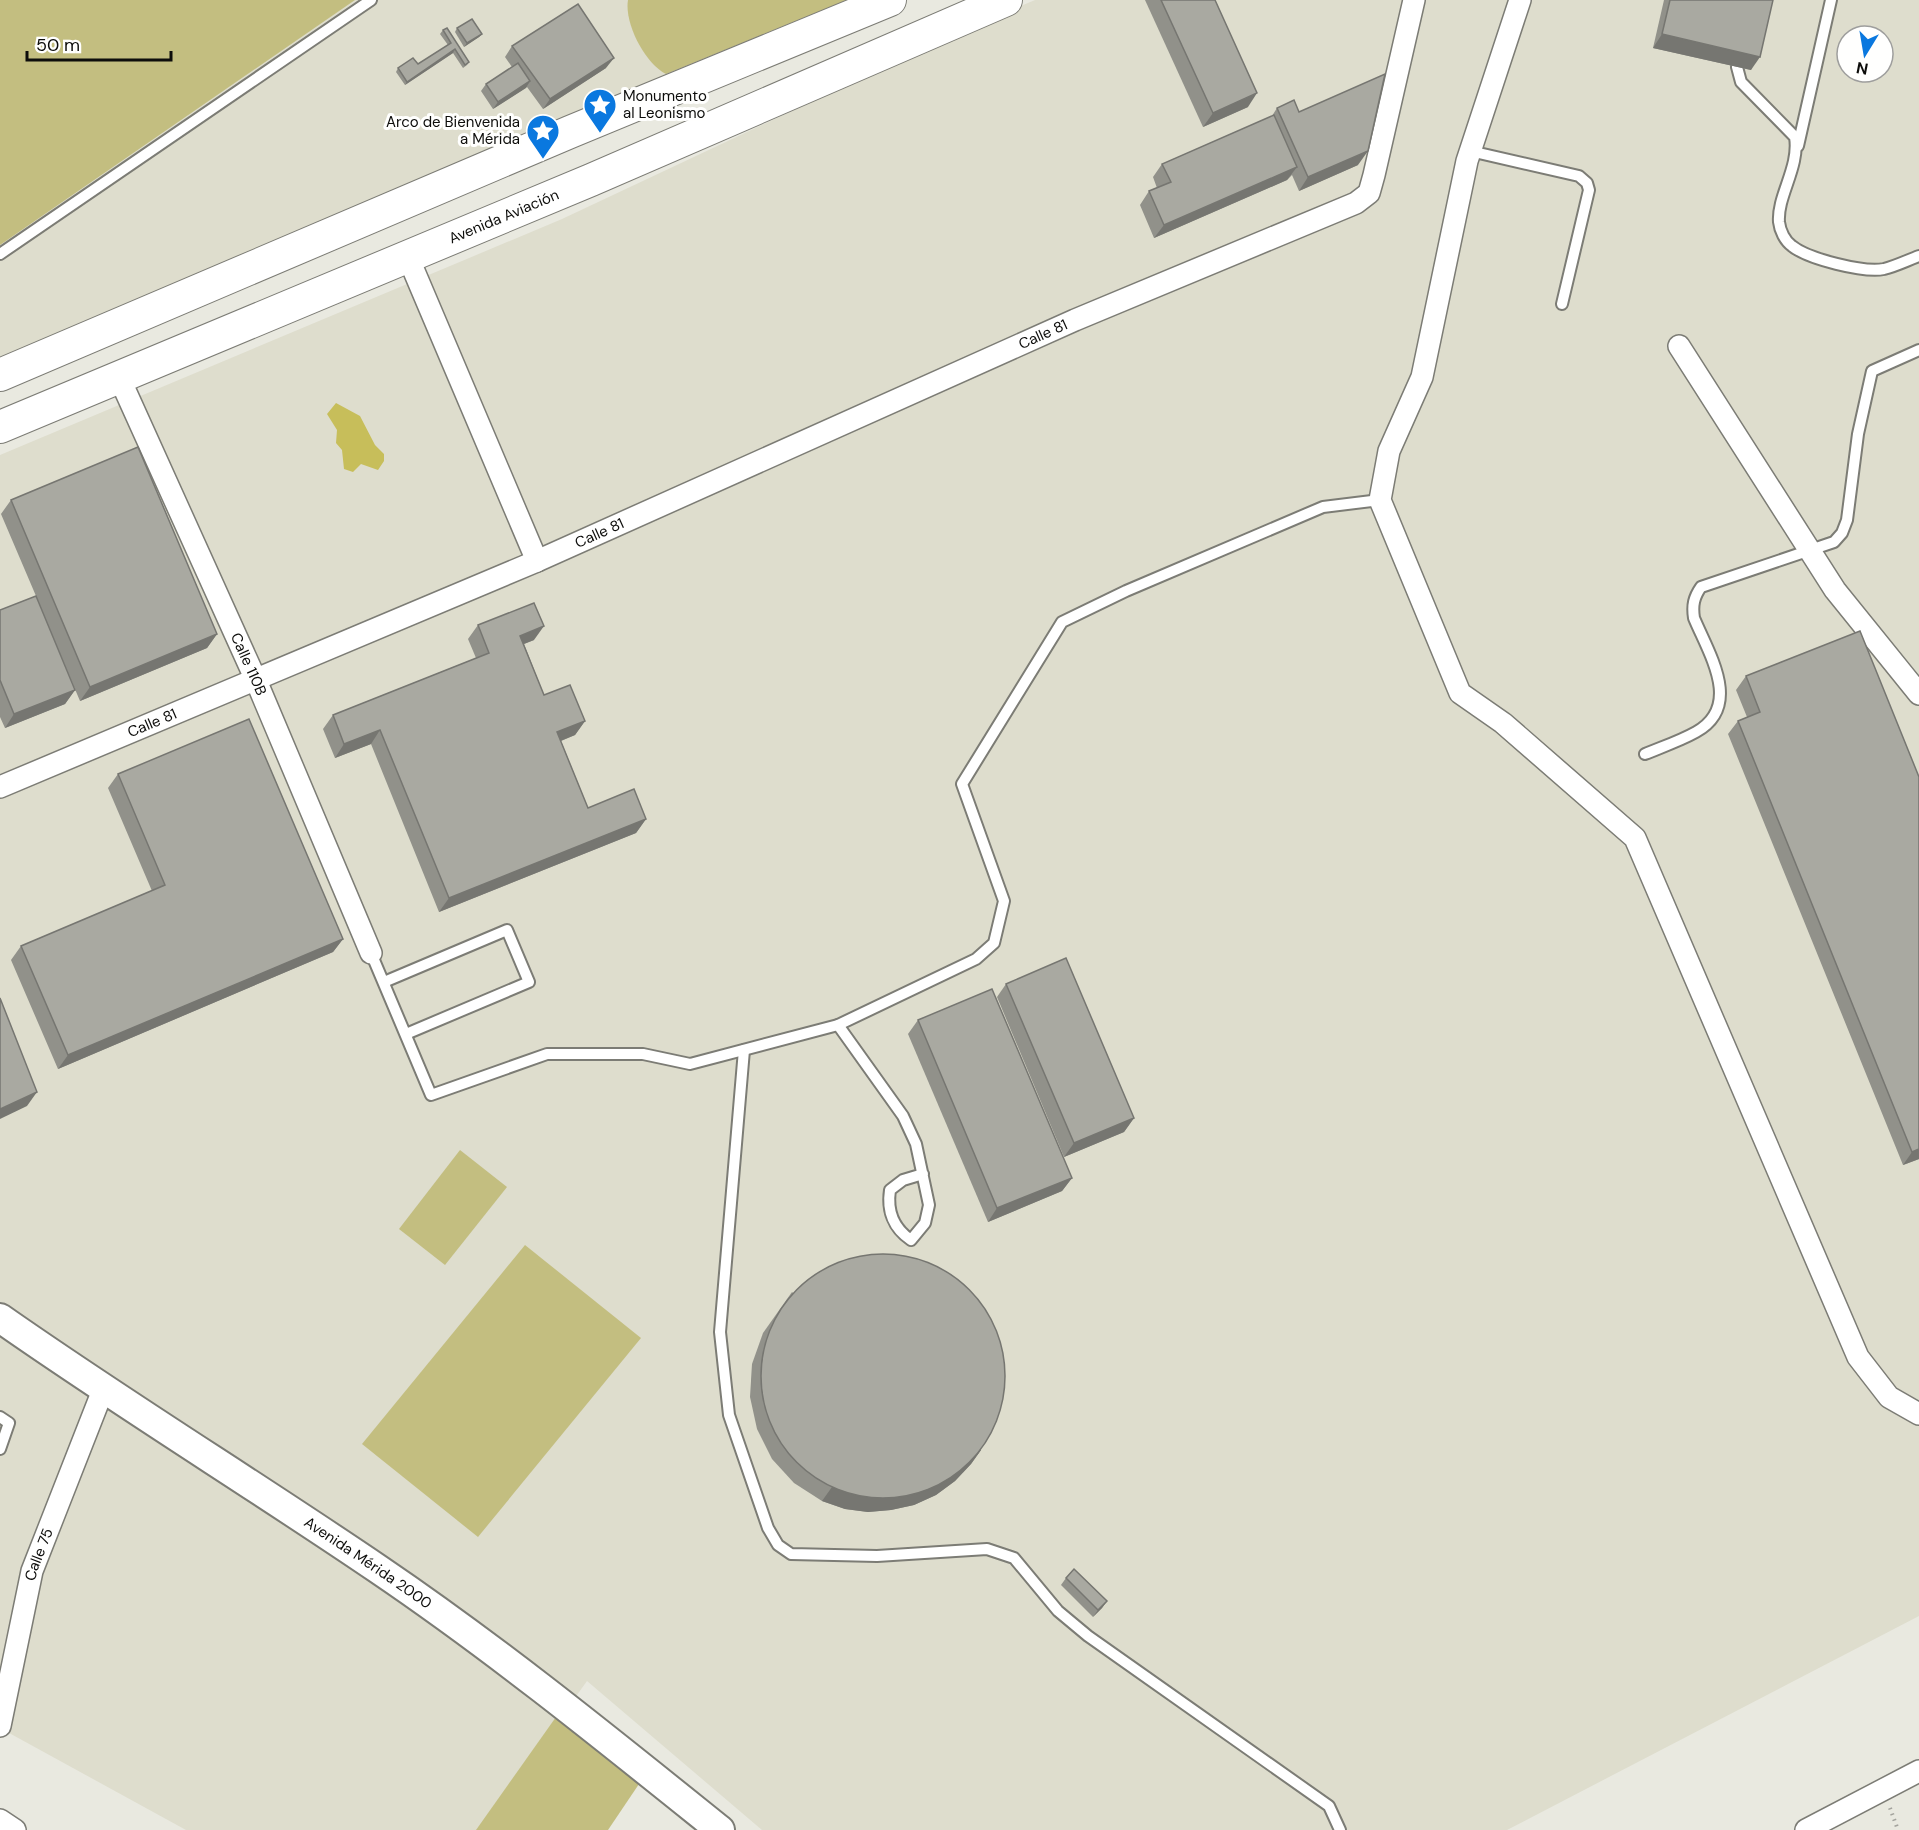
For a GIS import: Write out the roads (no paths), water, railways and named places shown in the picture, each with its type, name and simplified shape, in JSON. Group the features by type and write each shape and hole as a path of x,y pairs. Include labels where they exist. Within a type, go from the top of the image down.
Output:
{"main road":[{"path":"0,375 570,132 890,0"},
{"name":"Avenida Aviación","path":"0,427 408,257 1005,0"},
{"name":"Avenida Mérida 2000","path":"0,1318 103,1390 379,1569 586,1721 720,1830"}],"street":[{"name":"Calle 81","path":"0,787 537,561 1075,320 1356,203 1369,193 1414,0"},
{"path":"1520,0 1470,151 1422,376 1389,451 1380,500 1460,693 1503,723 1635,838 1858,1358 1890,1397 1919,1414"},
{"path":"408,257 537,561"},
{"path":"1679,346 1835,590 1919,694"},
{"name":"Calle 110B","path":"119,377 255,678 371,953"},
{"name":"Calle 75","path":"0,1726 32,1571 103,1390"},
{"path":"1806,1830 1919,1771"},
{"path":"0,1820 15,1830"}],"lane":[{"path":"0,254 371,0"},
{"path":"1831,0 1779,220 1782,234 1791,245 1818,258 1865,269 1883,269 1919,256"},
{"path":"1737,67 1741,82 1795,137 1797,150"},
{"path":"1470,151 1579,176 1587,183 1589,190 1562,304"},
{"path":"1645,754 1697,732 1711,721 1722,697 1721,682 1694,618 1692,607 1701,587 1834,542 1842,533 1847,520 1858,434 1872,371 1919,350"},
{"path":"371,953 431,1095 547,1054 643,1053 690,1064 838,1025 976,959 994,943 1004,901 962,784 1062,621 1126,591 1323,507 1380,500"},
{"path":"384,982 507,930 529,982 406,1034"},
{"path":"838,1025 903,1116 916,1144 929,1204 925,1223 911,1240 899,1233 888,1202 890,1190 903,1180 922,1174"},
{"path":"744,1050 720,1332 729,1415 768,1528 778,1545 791,1554 877,1556 987,1549 1014,1558 1058,1611 1088,1636 1329,1806 1340,1830"},
{"path":"0,1417 9,1423 0,1449"}],"place":[{"name":"Monumento al Leonismo","path":"600,134"},
{"name":"Arco de Bienvenida a Mérida","path":"543,160"}]}
